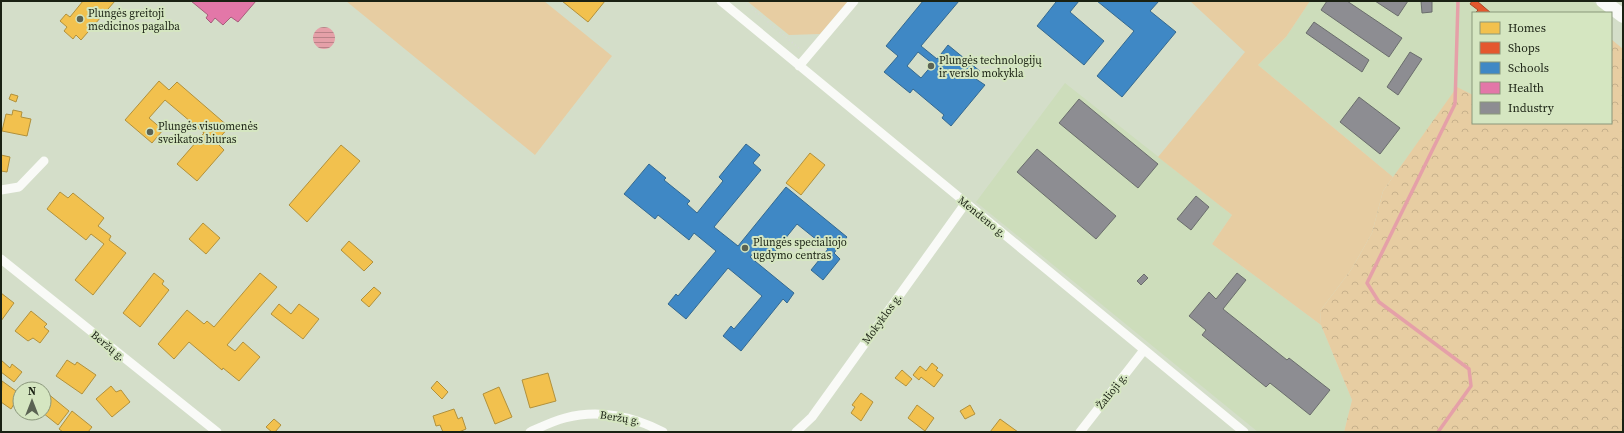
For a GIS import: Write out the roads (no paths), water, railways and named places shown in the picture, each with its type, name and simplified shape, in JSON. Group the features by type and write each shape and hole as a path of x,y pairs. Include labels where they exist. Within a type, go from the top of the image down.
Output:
{"main road":[{"path":"1603,1 1623,16"}],"street":[{"name":"Mendeno g.","path":"721,1 965,204 1244,432"},
{"path":"800,66 854,1"},
{"path":"1,190 19,187 44,162"},
{"name":"Mokyklos g.","path":"796,432 812,417 965,204"},
{"name":"Beržų g.","path":"1,259 217,432"},
{"name":"Žalioji g.","path":"1080,432 1144,350"},
{"name":"Beržų g.","path":"530,432 565,418 602,413 645,422 663,432"}],"waterway":[{"path":"1438,432 1471,386 1469,369 1379,302 1367,283 1455,104 1458,1"}],"place":[{"name":"Plungės greitoji medicinos pagalba","path":"80,19"},
{"name":"Plungės technologijų ir verslo mokykla","path":"931,66"},
{"name":"Plungės visuomenės sveikatos biuras","path":"150,132"},
{"name":"Plungės specialiojo ugdymo centras","path":"745,248"}]}
